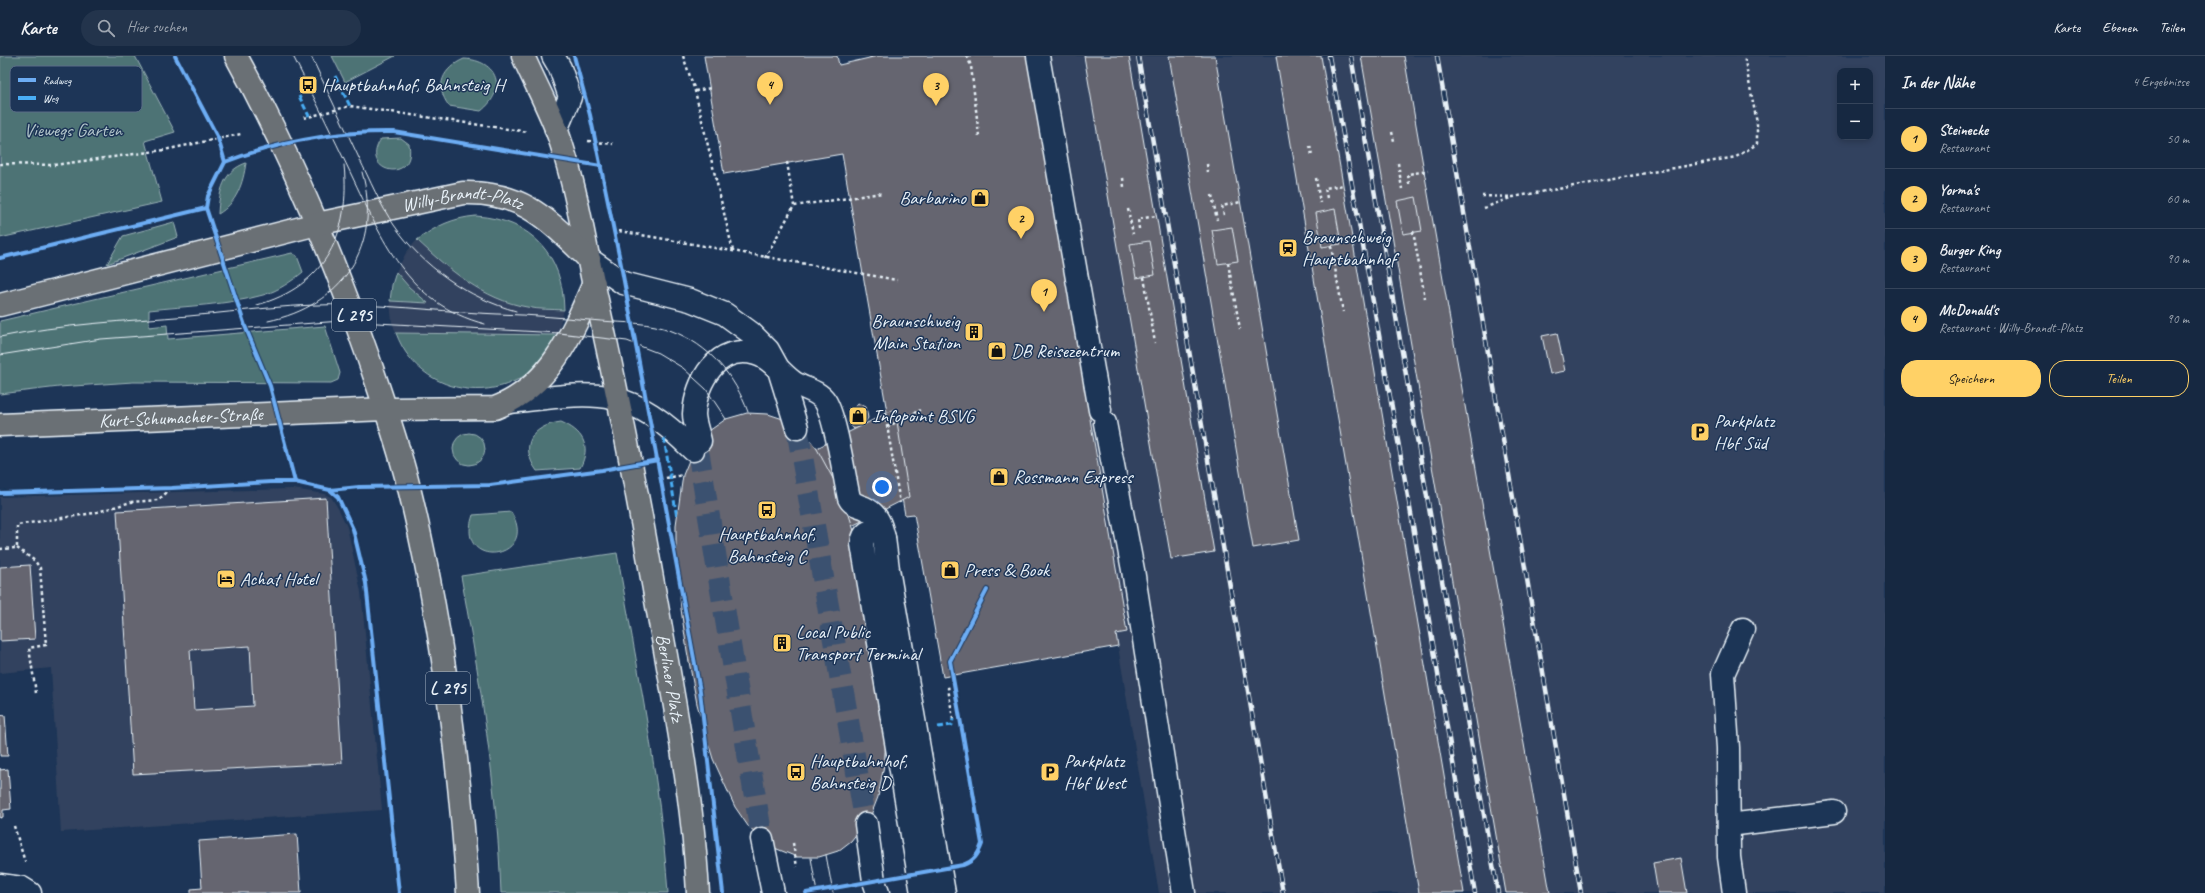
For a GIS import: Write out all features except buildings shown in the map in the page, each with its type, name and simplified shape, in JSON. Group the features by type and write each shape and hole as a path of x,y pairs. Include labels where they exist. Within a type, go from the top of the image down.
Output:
{"main road":[{"name":"L 295","path":"236,56 273,125 342,282 386,409 409,486 433,599 446,671 458,760 468,893"},
{"path":"523,56 556,130 578,206 632,465"},
{"name":"Willy-Brandt-Platz","path":"0,305 317,224 436,198 483,193 503,196 520,203 546,219 589,259"},
{"name":"Kurt-Schumacher-Straße","path":"0,425 386,409 495,408 510,402 533,385 560,354 574,329 594,283"},
{"name":"Berliner Platz","path":"632,465 678,727 697,866 698,893"}],"street":[{"path":"552,56 560,68 570,97 556,130"},
{"path":"1038,56 1102,416 1132,570 1184,893"},
{"path":"589,259 623,283 690,300 725,314 752,333 768,350 779,370 797,428"},
{"path":"510,402 565,396 601,395 618,398 648,411 697,445 694,415 703,377 717,361 734,353 756,354 769,360 792,382 816,393 825,401 832,418 849,498 852,503 874,514 880,522 884,538 888,569 944,893"},
{"path":"884,538 880,532 874,530 867,532 863,538 862,544 922,893"},
{"path":"1734,893 1729,858 1728,748 1723,674 1743,629"},
{"path":"1729,825 1834,812"},
{"path":"866,824 875,889"},
{"path":"762,839 773,893"},
{"path":"0,885 22,888 30,893"}],"path":[{"path":"683,56 695,90 734,251"},
{"path":"967,56 971,66 979,136"},
{"path":"1484,208 1513,197 1736,157 1758,144 1757,123 1744,56"},
{"path":"695,90 711,88"},
{"path":"304,118 350,106 534,133"},
{"path":"214,132 220,144"},
{"path":"1392,132 1394,141"},
{"path":"0,164 54,165 164,150 240,134"},
{"path":"594,135 597,148"},
{"path":"582,140 613,144"},
{"path":"1310,146 1312,155"},
{"path":"765,258 794,206 787,162"},
{"path":"1207,164 1208,172"},
{"path":"1398,164 1402,189"},
{"path":"1409,184 1408,174 1428,171"},
{"path":"1123,178 1124,187"},
{"path":"1316,178 1320,203"},
{"path":"1327,198 1325,188 1344,185"},
{"path":"794,206 882,193"},
{"path":"1212,195 1217,220"},
{"path":"1482,196 1513,197"},
{"path":"1224,215 1222,206 1241,202"},
{"path":"1128,209 1133,234"},
{"path":"1139,229 1138,219 1156,216"},
{"path":"611,223 614,237"},
{"path":"613,230 734,251 765,258 897,280"},
{"path":"1413,231 1425,298"},
{"path":"1331,246 1343,312"},
{"path":"1228,263 1240,329"},
{"path":"1144,277 1155,343"},
{"path":"887,427 920,410"},
{"path":"632,465 658,460 663,486"},
{"path":"656,479 683,475"},
{"path":"164,488 180,487"},
{"path":"17,548 17,525 94,513 130,502 158,500 172,488"},
{"path":"0,549 17,548 35,561 40,568 46,645 29,648 36,693"},
{"path":"953,681 956,695"},
{"path":"953,719 948,688 954,687"},
{"path":"793,843 798,874"}],"shaded area":[{"path":"1027,56 1885,56 1885,893 1159,893 1116,634 1127,632"},
{"path":"417,240 450,269 480,290 512,303 541,309 564,310 557,335 396,333 392,322 390,301 428,303 409,287 396,272 406,253"},
{"path":"293,489 324,494 331,497 347,527 361,592 382,810 61,832 51,668 0,673 0,497"}],"green space":[{"name":"Viewegs Garten","path":"0,56 135,56 140,66 10,66 10,112 142,112 142,69 175,132 145,141 162,202 0,238"},
{"path":"332,56 395,56 345,82"},
{"path":"464,59 476,61 485,65 491,70 495,78 495,94 481,111 449,106 444,99 442,91 443,78 451,67"},
{"path":"401,138 409,144 409,157 405,165 398,169 389,170 382,166 377,160 376,151 381,139"},
{"path":"246,163 238,192 230,204 218,214 221,190 227,177 232,171"},
{"path":"476,216 496,219 513,225 528,233 541,244 558,273 562,290 564,310 532,308 496,298 454,272 417,240 431,231 452,221"},
{"path":"174,222 178,237 107,264 123,236"},
{"path":"292,253 297,256 303,272 279,288 263,295 236,301 149,310 149,327 167,325 168,339 325,326 340,373 338,380 331,383 133,382 59,387 0,394 0,321"},
{"path":"396,272 409,287 428,303 390,301 392,285"},
{"path":"396,333 557,335 543,359 523,376 500,386 476,390 451,386 428,375 409,357"},
{"path":"561,422 575,430 583,440 585,452 580,468 537,471 529,453 531,439 535,433 542,428"},
{"path":"466,433 472,433 482,440 485,449 484,455 478,462 472,465 466,465 456,458 453,452 453,446 460,436"},
{"path":"511,512 517,528 515,541 507,549 496,553 484,552 475,545 470,533 473,515"},
{"path":"617,553 654,765 668,893 501,893 496,813 487,733 461,576"}],"tunnel":[{"path":"797,428 866,824"},
{"path":"693,450 699,456 762,839"}],"tram line":[{"path":"293,56 330,129 374,222 386,245 400,266 416,285 436,301 458,314 485,324"},
{"path":"311,56 380,201 394,225 406,240 419,254 448,279 481,298 516,311"},
{"path":"257,305 281,296 301,285 317,270 329,253 338,234 343,213 345,190 344,165"},
{"path":"268,321 294,313 317,302 336,287 351,269 361,248 367,224 367,199 362,172"},
{"path":"0,337 47,329 94,324 311,305 389,307 637,323 664,328 698,344 709,353 728,374 743,399 748,412"},
{"path":"0,355 101,339 341,321 559,333 627,341 658,353 683,368 706,389 726,419"},
{"path":"826,855 833,893"},
{"path":"811,858 817,893"}],"railway":[{"path":"1138,56 1283,893"},
{"path":"1329,56 1410,508 1475,893"},
{"path":"1351,56 1429,508 1498,893"},
{"path":"1437,56 1581,893"}],"marked path":[{"path":"335,76 350,106"},
{"path":"299,96 309,116"},
{"path":"664,438 677,518"},
{"path":"938,727 952,725 953,719"}],"cycle path":[{"path":"175,56 218,138 225,162"},
{"path":"574,56 590,115 621,265 700,691 723,893"},
{"path":"295,482 270,386 245,326 206,208 208,196 225,162 267,148 308,139 351,133 394,132 601,166"},
{"path":"0,258 206,208"},
{"path":"0,493 172,488 271,482 295,482 330,490 359,487 490,485 602,470 658,460"},
{"path":"330,490 338,497 353,529 366,583 399,893"},
{"path":"806,893 963,865 970,862 977,854 982,844 950,661 987,590"}],"place":[{"name":"Hauptbahnhof, Bahnsteig H","path":"308,85"},
{"name":"McDonald's","path":"770,105"},
{"name":"Burger King","path":"936,106"},
{"name":"Barbarino","path":"980,198"},
{"name":"Yorma's","path":"1021,239"},
{"name":"Braunschweig Hauptbahnhof","path":"1288,248"},
{"name":"Steinecke","path":"1044,312"},
{"name":"Braunschweig Main Station","path":"974,332"},
{"name":"DB Reisezentrum","path":"997,351"},
{"name":"Infopoint BSVG","path":"858,416"},
{"name":"Parkplatz Hbf Süd","path":"1700,432"},
{"name":"Rossmann Express","path":"999,477"},
{"name":"Hauptbahnhof, Bahnsteig C","path":"767,510"},
{"name":"Press & Book","path":"950,570"},
{"name":"Achat Hotel","path":"226,579"},
{"name":"Local Public Transport Terminal","path":"782,643"},
{"name":"Hauptbahnhof, Bahnsteig D","path":"796,772"},
{"name":"Parkplatz Hbf West","path":"1050,772"}]}
